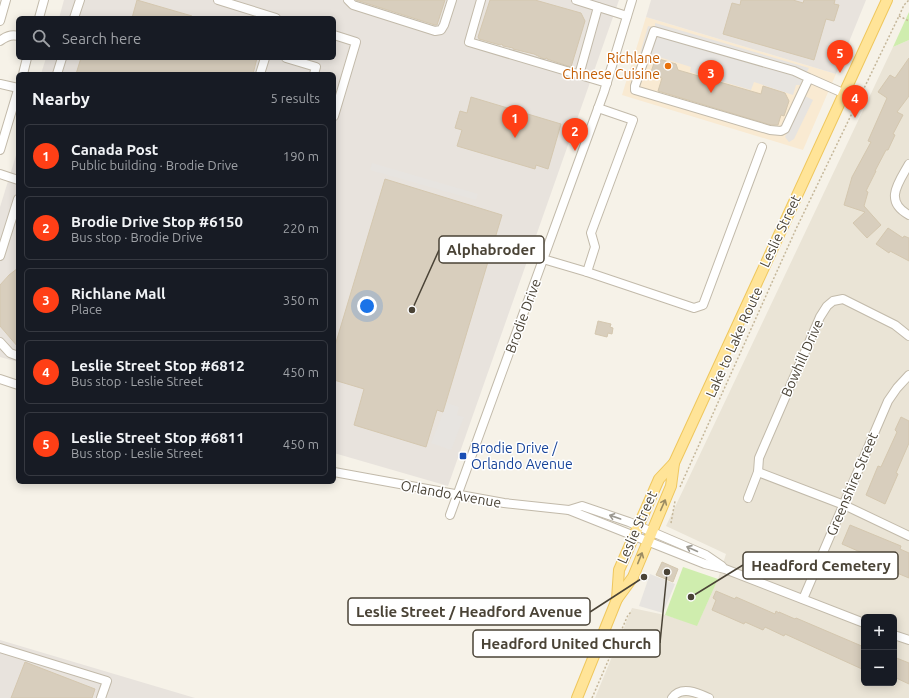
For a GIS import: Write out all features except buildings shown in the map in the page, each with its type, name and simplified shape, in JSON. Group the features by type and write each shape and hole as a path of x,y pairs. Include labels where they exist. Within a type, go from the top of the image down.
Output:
{"main road":[{"name":"Leslie Street","path":"577,698 617,599 633,577 671,486 674,463 887,0"},
{"name":"Leslie Street","path":"617,599 619,570 659,479 674,463"}],"street":[{"path":"0,21 6,0"},
{"path":"40,16 44,0"},
{"path":"75,16 80,0"},
{"path":"218,0 270,16"},
{"path":"348,0 353,6 435,31 441,30 444,25 452,0"},
{"path":"481,0 469,42 607,83"},
{"path":"576,0 627,16"},
{"name":"Brodie Drive","path":"450,515 607,83 632,0"},
{"path":"579,75 598,7"},
{"path":"809,78 785,129 781,131 770,130 635,90 635,86 654,31 794,72 809,78 843,93"},
{"path":"0,41 5,37 16,36"},
{"path":"336,36 356,42 336,109"},
{"path":"24,72 26,60"},
{"path":"58,72 61,60"},
{"path":"261,72 264,60"},
{"path":"293,60 316,67 315,72"},
{"path":"0,84 16,88"},
{"path":"0,150 16,96"},
{"path":"586,272 595,247 591,233 633,120 598,108"},
{"path":"543,259 694,308 703,305 762,147"},
{"path":"909,164 894,193 896,204 904,213 909,215"},
{"path":"0,174 16,179"},
{"path":"0,256 16,205"},
{"name":"Bowhill Drive","path":"748,498 758,472 759,458 820,317 830,303 833,301 843,300 894,325 909,336"},
{"path":"0,342 10,354 16,356"},
{"name":"Greenshire Street","path":"804,599 888,400 909,375"},
{"path":"0,379 16,384"},
{"name":"Orlando Avenue","path":"336,472 458,495 526,506 568,510 705,564 726,569"},
{"path":"758,472 844,505 909,536"},
{"name":"Orlando Avenue","path":"568,510 582,506 638,525 706,556 726,569"},
{"path":"726,569 861,622"},
{"path":"897,636 909,640"},
{"path":"0,648 107,681 101,698"},
{"path":"672,698 681,691 690,691 709,698"}],"path":[{"name":"Lake to Lake Route","path":"678,491 796,229 904,5 909,0"},
{"path":"899,16 909,21"},
{"path":"671,523 675,498"},
{"path":"592,698 628,615 632,611"}],"shaded area":[{"path":"64,0 619,0 448,486 336,454 336,72 42,72 45,60 336,60 336,16 60,16"},
{"path":"651,0 866,0 836,74 646,17"},
{"path":"646,17 836,74 803,150 622,95"},
{"path":"655,23 809,68 800,85 796,85 793,95 754,82 751,90 690,72 691,67 656,56 655,61 639,57 648,26 655,28"},
{"path":"909,40 909,698 595,698 632,608 665,615 697,625 718,579 726,554 666,526 893,47"},
{"path":"805,96 813,100 794,139 789,142 785,137"},
{"path":"16,155 16,361 0,357 0,207"},
{"path":"372,163 478,194 476,200 370,170"},
{"path":"447,403 459,407 457,415 464,417 451,450 431,443"},
{"path":"650,574 675,584 663,613 639,606"},
{"path":"0,640 195,698 0,698"}],"green space":[{"path":"909,12 909,40 893,47"},
{"path":"683,567 718,579 697,626 665,615"}],"place":[{"name":"Richlane Chinese Cuisine","path":"668,66"},
{"name":"Leslie Street Stop #6811","path":"840,73"},
{"name":"Richlane Mall","path":"711,93"},
{"name":"Leslie Street Stop #6812","path":"855,118"},
{"name":"Canada Post","path":"515,138"},
{"name":"Brodie Drive Stop #6150","path":"575,151"},
{"name":"Alphabroder","path":"412,310"},
{"name":"Brodie Drive / Orlando Avenue","path":"463,456"},
{"name":"Headford United Church","path":"667,572"},
{"name":"Leslie Street / Headford Avenue","path":"644,577"},
{"name":"Headford Cemetery","path":"691,597"}]}
